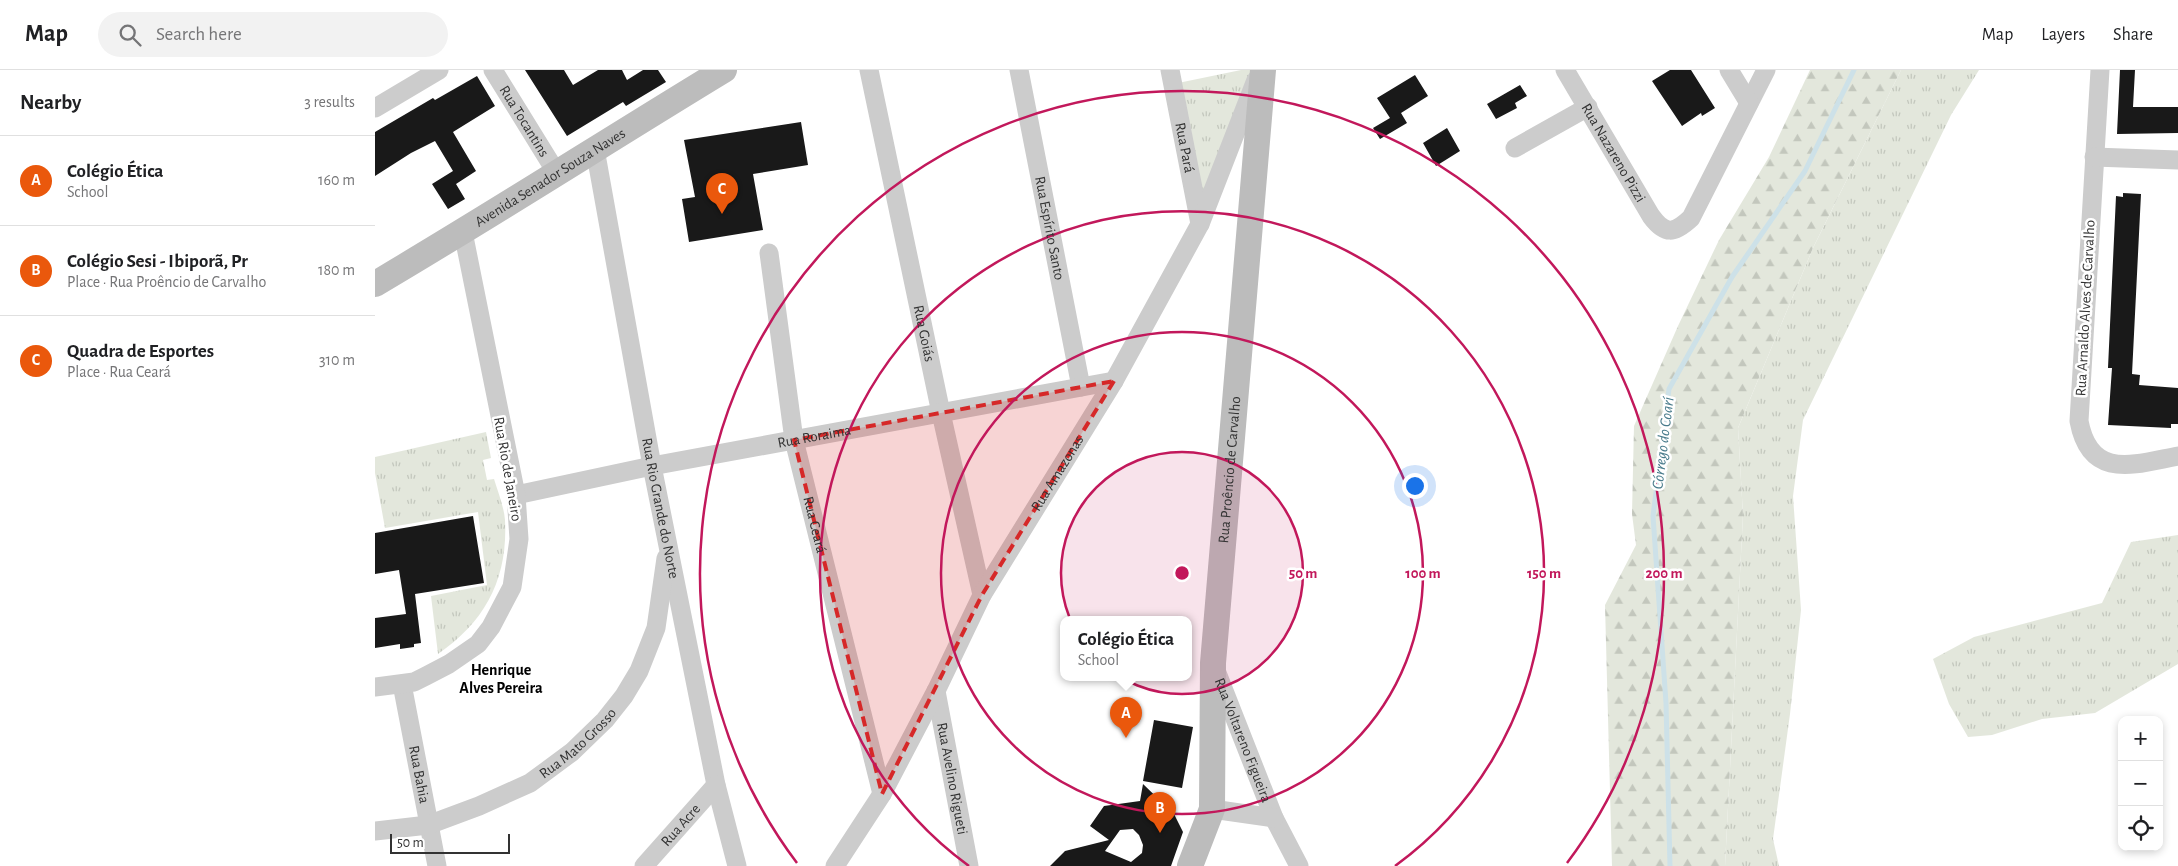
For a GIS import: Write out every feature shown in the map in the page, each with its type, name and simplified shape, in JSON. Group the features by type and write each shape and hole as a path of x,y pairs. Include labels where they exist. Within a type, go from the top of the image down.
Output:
{"street":[{"path":"375,108 439,70"},
{"name":"Rua Tocantins","path":"493,70 556,172"},
{"name":"Avenida Senador Souza Naves","path":"375,284 463,232 556,172 723,70"},
{"name":"Rua Goiás","path":"869,70 941,413 982,595"},
{"name":"Rua Espírito Santo","path":"1019,70 1081,387"},
{"name":"Rua Pará","path":"1171,70 1200,224"},
{"name":"Rua Amazonas","path":"835,866 882,794 936,691 982,595 1114,381 1200,224 1262,70"},
{"name":"Rua Proêncio de Carvalho","path":"1190,866 1212,809 1213,663 1262,70"},
{"name":"Rua Nazareno Pizzi","path":"1565,70 1651,216 1660,228 1669,231 1682,226 1691,218 1749,103"},
{"path":"1729,70 1749,103"},
{"path":"1749,103 1766,70"},
{"name":"Rua Arnaldo Alves de Carvalho","path":"2100,70 2079,421 2082,437 2091,450 2102,459 2113,464 2125,466 2178,456"},
{"path":"1515,148 1588,107"},
{"name":"Rua Rio Grande do Norte","path":"595,149 652,466 716,785 737,866"},
{"path":"2094,157 2178,160"},
{"name":"Rua Rio de Janeiro","path":"375,687 414,682 449,664 478,644 491,627 512,587 519,539 516,495 463,232"},
{"name":"Rua Ceará","path":"769,253 795,440 882,794"},
{"name":"Rua Roraima","path":"516,495 652,466 1114,381"},
{"name":"Rua Mato Grosso","path":"375,831 428,824 479,806 530,783 572,752 605,720 624,696 639,671 656,628 668,544"},
{"name":"Rua Voltareno Figueira","path":"1213,663 1274,818 1299,866"},
{"name":"Rua Bahia","path":"402,684 437,866"},
{"name":"Rua Avelino Rigueti","path":"936,691 969,866"},
{"name":"Rua Acre","path":"644,866 716,785"},
{"name":"Rua Voltareno Figueira","path":"1212,809 1274,818"}],"highlighted area":[{"path":"1114,381 982,595 882,794 794,440"}],"green space":[{"path":"1241,70 1256,70 1201,199 1178,83"},
{"path":"1810,70 1901,70 1813,248 1738,428 1743,515 1725,866 1612,866 1605,605 1636,545 1632,514 1634,426 1678,326 1719,240 1769,157"},
{"path":"1901,70 1979,70 1951,115 1803,420 1793,496 1801,610 1790,714 1773,839 1779,866 1725,866 1743,515 1738,428 1813,248"},
{"path":"486,432 491,458 483,460 487,480 494,479 505,520 503,561 491,596 481,612 455,641 438,654 431,596 487,585 478,512 385,528 375,473 375,457"},
{"path":"2178,535 2178,664 2095,713 2042,719 1992,735 1968,737 1949,704 1933,659 1974,637 2102,603 2131,542"}],"building":[{"path":"525,70 564,70 573,85 598,70 622,70 627,80 643,70 658,70 666,82 626,106 623,102 567,136"},
{"path":"1670,70 1691,70 1715,108 1702,116 1701,113 1682,126 1652,81"},
{"path":"2120,70 2135,70 2133,107 2178,107 2178,133 2117,134"},
{"path":"1415,75 1428,96 1401,113 1407,123 1380,139 1373,128 1390,118 1377,98"},
{"path":"477,76 495,106 453,132 476,171 456,184 465,199 448,209 432,184 453,171 435,141 411,153 375,176 375,132 433,98 435,100"},
{"path":"1520,85 1527,96 1515,103 1517,108 1496,119 1487,104"},
{"path":"801,122 808,165 753,174 763,230 689,242 682,199 695,197 684,140"},
{"path":"1447,128 1460,151 1436,166 1423,143"},
{"path":"2123,193 2141,194 2132,374 2140,375 2139,385 2178,388 2178,424 2171,424 2171,428 2108,425 2112,368 2108,368 2116,196 2123,197"},
{"path":"473,516 484,583 415,594 421,643 414,644 414,647 400,649 400,644 375,648 375,618 406,614 399,570 375,574 375,533"},
{"path":"1154,720 1193,727 1182,788 1143,781"},
{"path":"1143,784 1174,814 1183,832 1171,866 1050,866 1065,851 1109,840 1090,826 1104,806 1140,801","holes":["1133,829 1139,835 1143,845 1142,853 1131,862 1105,851 1120,830"]}],"waterway":[{"name":"Córrego do Coarí","path":"1670,866 1666,703 1653,516 1669,389 1732,277 1805,171 1854,70"}],"place":[{"name":"Quadra de Esportes","path":"722,214"},
{"name":"Colégio Ética","path":"1126,738"},
{"name":"Colégio Sesi - Ibiporã, Pr","path":"1160,833"}],"district":[{"name":"Henrique Alves Pereira","path":"501,678"}]}
